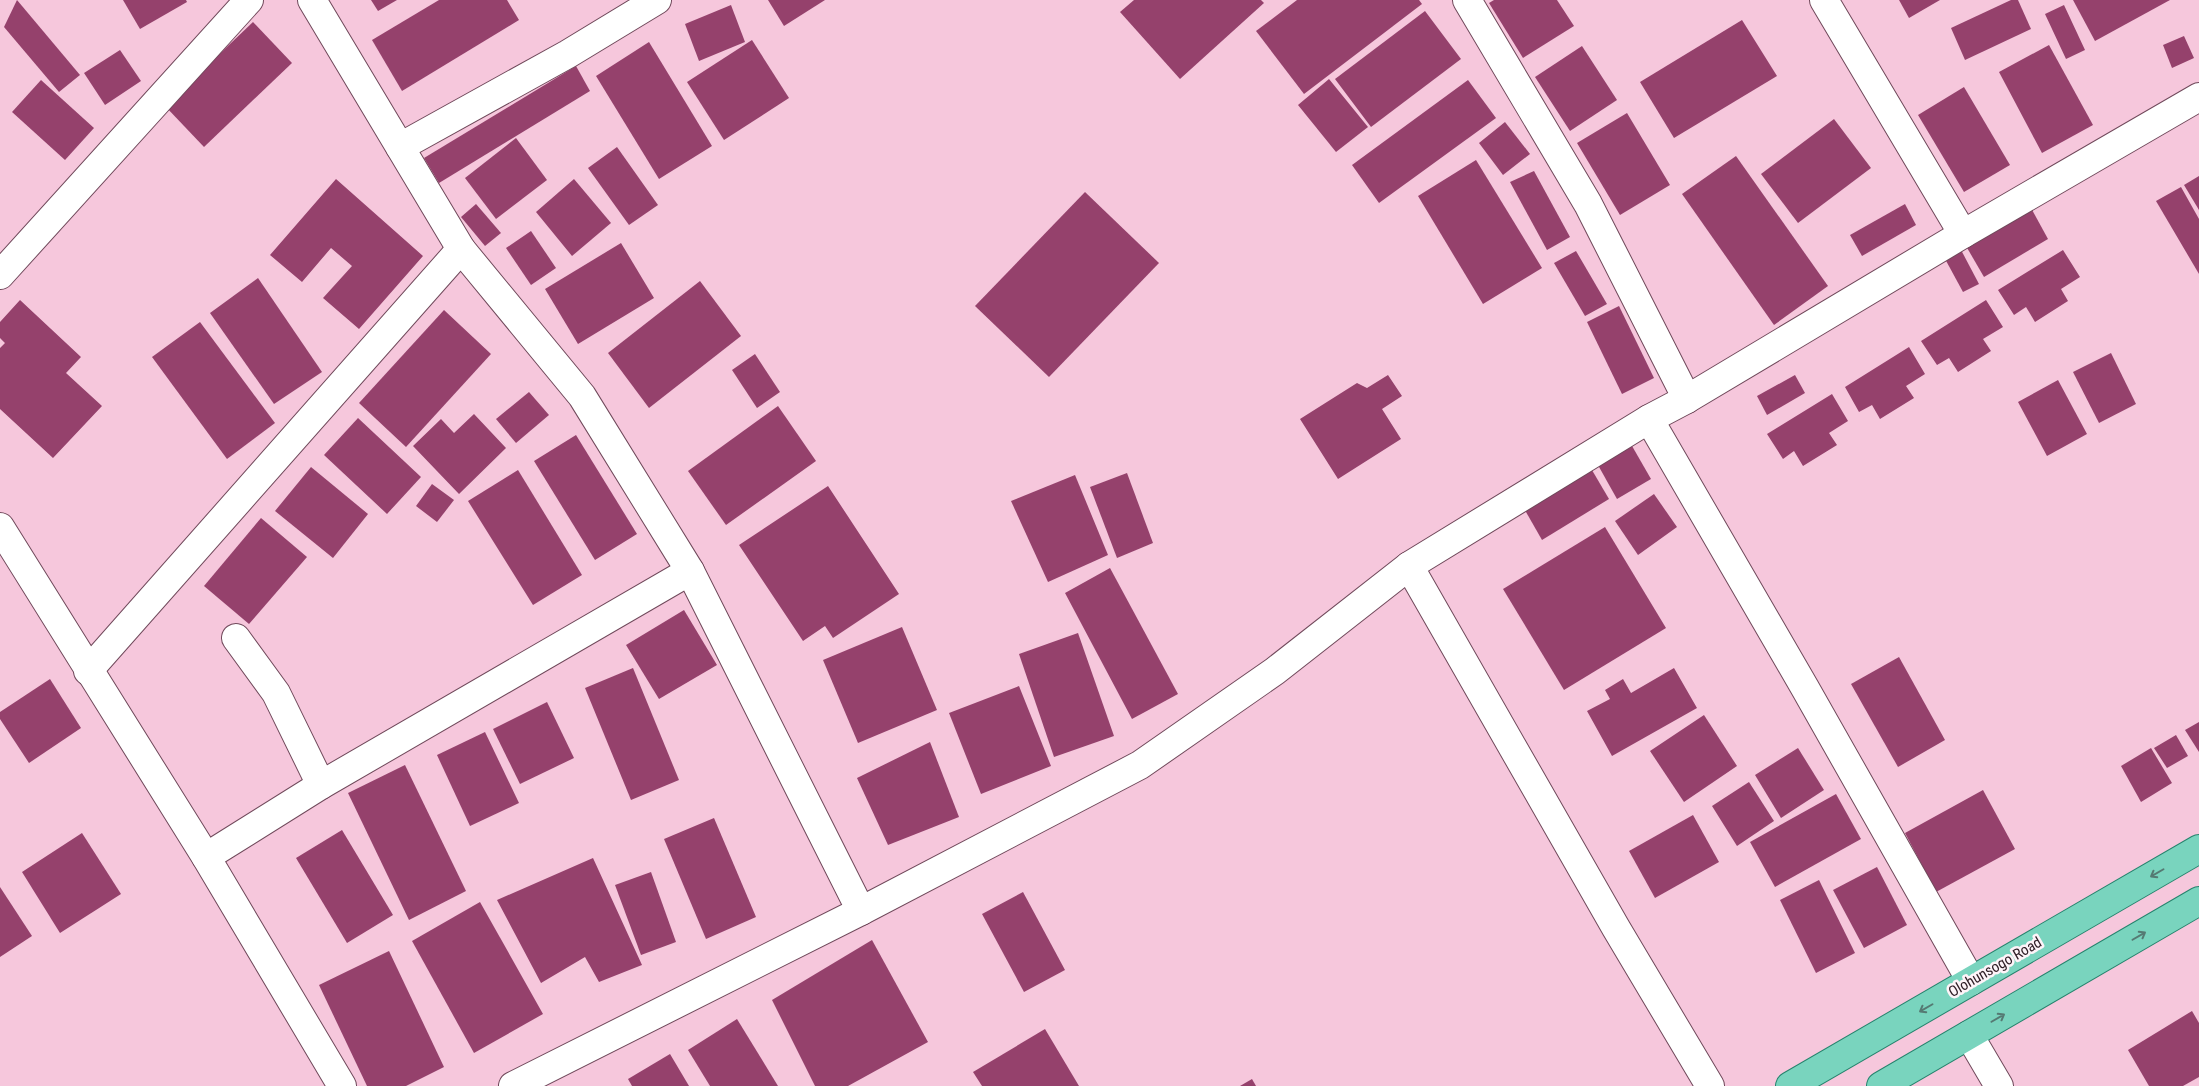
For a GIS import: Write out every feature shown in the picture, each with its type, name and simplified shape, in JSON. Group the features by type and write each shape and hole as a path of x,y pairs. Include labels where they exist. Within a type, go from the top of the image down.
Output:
{"main road":[{"name":"Olohunsogo Road","path":"1790,1086 2199,849"},
{"path":"1880,1086 2199,901"}],"street":[{"path":"0,275 250,0"},
{"path":"312,0 461,250 582,396 690,571 862,911"},
{"path":"400,147 568,54 657,0"},
{"path":"1467,0 1588,204 1687,399"},
{"path":"1824,0 1963,234"},
{"path":"513,1086 862,911 1140,765 1275,671 1409,566 1648,419 1687,399 1963,234 2199,97"},
{"path":"88,671 461,250"},
{"path":"1648,419 1810,697 1970,981"},
{"path":"0,527 206,858 342,1086"},
{"path":"1409,566 1616,928 1710,1086"},
{"path":"206,858 321,785 690,571"},
{"path":"236,638 276,693 321,785"},
{"path":"1969,1035 1999,1086"}],"building":[{"path":"17,0 80,75 59,92 4,27"},
{"path":"123,0 186,0 187,2 140,29"},
{"path":"371,0 397,0 378,11"},
{"path":"439,0 507,0 519,20 402,91 372,40"},
{"path":"768,0 825,0 784,26"},
{"path":"1134,0 1261,0 1264,3 1180,79 1120,12"},
{"path":"1297,0 1419,0 1422,4 1304,94 1256,31"},
{"path":"1494,0 1557,0 1574,26 1523,58 1489,3"},
{"path":"1899,0 1940,0 1909,18"},
{"path":"2011,0 2018,0 2031,29 1965,60 1951,28"},
{"path":"2073,0 2170,0 2095,41"},
{"path":"731,5 745,42 699,61 685,24"},
{"path":"2064,5 2085,50 2066,59 2045,14"},
{"path":"1425,11 1461,59 1371,127 1335,79"},
{"path":"1742,20 1777,76 1674,138 1640,82"},
{"path":"253,22 292,63 204,147 165,106"},
{"path":"2184,36 2194,58 2172,68 2163,45"},
{"path":"752,40 789,98 724,140 687,82"},
{"path":"649,42 712,146 659,179 596,76"},
{"path":"2049,45 2093,125 2042,153 1999,72"},
{"path":"1582,46 1617,100 1570,131 1535,77"},
{"path":"120,50 141,81 105,105 84,73"},
{"path":"576,66 590,91 439,183 424,158"},
{"path":"1329,79 1368,127 1336,152 1298,105"},
{"path":"41,80 94,128 65,160 12,112"},
{"path":"1468,80 1496,118 1379,203 1352,165"},
{"path":"1964,87 2010,165 1964,192 1918,115"},
{"path":"1627,113 1670,185 1620,215 1577,143"},
{"path":"1834,119 1871,168 1798,223 1761,174"},
{"path":"1505,122 1530,154 1503,175 1479,143"},
{"path":"516,138 547,180 496,219 465,178"},
{"path":"617,147 658,205 629,225 588,168"},
{"path":"1736,156 1828,286 1774,325 1682,194"},
{"path":"1476,160 1542,268 1483,304 1418,196"},
{"path":"1534,171 1570,237 1547,250 1510,182"},
{"path":"2199,176 2199,210 2184,185"},
{"path":"336,179 423,256 359,329 323,298 352,266 331,248 302,282 270,255"},
{"path":"574,179 611,223 572,256 536,212"},
{"path":"2181,187 2199,219 2199,274 2156,201"},
{"path":"1085,192 1159,263 1049,377 975,306"},
{"path":"476,204 501,233 485,246 461,217"},
{"path":"1905,204 1916,225 1862,256 1850,235"},
{"path":"2031,208 2048,239 1984,277 1966,246"},
{"path":"531,231 556,268 531,285 506,248"},
{"path":"621,243 654,298 578,344 545,289"},
{"path":"1960,248 1979,284 1963,292 1944,257"},
{"path":"2063,250 2080,277 2061,289 2068,301 2035,322 2026,307 2014,315 1998,290"},
{"path":"1576,251 1607,304 1585,316 1554,263"},
{"path":"258,278 322,372 274,404 210,313"},
{"path":"700,281 741,336 649,408 608,353"},
{"path":"20,300 81,357 66,373 102,406 53,458 0,409 0,348 5,343 0,338 0,322"},
{"path":"1986,300 2003,327 1983,339 1991,351 1958,372 1949,358 1937,365 1921,341"},
{"path":"1619,306 1654,378 1622,394 1587,322"},
{"path":"444,310 491,354 406,447 359,403"},
{"path":"200,322 275,423 227,459 152,357"},
{"path":"1909,347 1925,374 1906,386 1914,398 1880,419 1872,405 1859,412 1845,387"},
{"path":"2111,353 2136,404 2099,423 2073,372"},
{"path":"755,354 780,392 757,408 732,370"},
{"path":"1388,375 1402,396 1382,409 1401,439 1338,479 1300,419 1357,383 1367,388"},
{"path":"1795,375 1805,393 1767,415 1757,396"},
{"path":"2058,380 2087,434 2047,456 2018,402"},
{"path":"529,392 549,415 516,443 496,419"},
{"path":"1832,394 1848,421 1829,433 1837,445 1803,466 1794,451 1783,459 1767,434"},
{"path":"778,406 816,461 726,525 688,471"},
{"path":"474,414 506,448 459,494 413,446 441,419 454,433"},
{"path":"358,418 421,477 387,514 324,455"},
{"path":"576,435 637,534 595,560 534,461"},
{"path":"1628,439 1651,479 1617,499 1594,458"},
{"path":"1589,465 1609,499 1542,540 1522,505"},
{"path":"311,467 368,514 333,558 275,511"},
{"path":"518,470 582,575 533,605 468,501"},
{"path":"1127,473 1153,543 1117,558 1090,487"},
{"path":"1075,475 1108,555 1048,582 1011,501"},
{"path":"432,484 454,500 437,522 416,506"},
{"path":"828,486 899,594 833,638 825,626 803,641 739,545"},
{"path":"1654,494 1677,527 1638,555 1615,521"},
{"path":"261,518 307,557 249,624 204,586"},
{"path":"1605,527 1666,628 1564,690 1503,589"},
{"path":"1110,568 1178,694 1132,719 1065,593"},
{"path":"684,610 717,665 659,699 626,645"},
{"path":"902,627 937,710 858,743 823,660"},
{"path":"1078,633 1114,736 1054,757 1019,654"},
{"path":"1899,657 1945,740 1898,767 1851,684"},
{"path":"633,668 679,780 631,800 585,688"},
{"path":"1674,668 1697,708 1612,756 1587,711 1610,699 1605,690 1623,679 1631,693"},
{"path":"50,679 81,728 29,763 0,719 0,712"},
{"path":"1019,686 1051,766 981,794 949,713"},
{"path":"547,702 574,758 520,784 493,729"},
{"path":"1704,715 1737,766 1684,802 1650,751"},
{"path":"2199,722 2199,752 2185,730"},
{"path":"485,732 519,803 470,826 437,755"},
{"path":"2176,735 2188,756 2167,768 2154,748"},
{"path":"930,742 959,817 888,845 857,778"},
{"path":"1798,748 1824,790 1781,818 1755,775"},
{"path":"2151,748 2172,783 2141,802 2121,766"},
{"path":"405,765 466,891 409,920 348,793"},
{"path":"1749,782 1774,821 1737,846 1712,806"},
{"path":"1983,790 2015,849 1936,892 1905,833"},
{"path":"1836,794 1861,839 1775,887 1750,842"},
{"path":"1693,815 1719,862 1655,898 1629,851"},
{"path":"714,818 756,917 706,939 664,839"},
{"path":"342,830 393,915 347,943 296,858"},
{"path":"82,833 121,894 60,933 22,872"},
{"path":"593,858 642,965 599,982 585,957 541,983 497,900"},
{"path":"1877,867 1907,925 1864,948 1833,890"},
{"path":"651,872 676,942 641,955 615,885"},
{"path":"1819,880 1855,953 1816,973 1780,900"},
{"path":"0,887 32,936 0,957"},
{"path":"1023,892 1065,970 1024,992 982,914"},
{"path":"480,902 543,1014 474,1053 412,941"},
{"path":"872,940 928,1042 848,1086 815,1086 772,1000"},
{"path":"389,951 444,1067 406,1086 367,1086 319,985"},
{"path":"2192,1011 2199,1023 2199,1077 2183,1086 2149,1086 2128,1050"},
{"path":"737,1019 778,1086 710,1086 688,1050"},
{"path":"1045,1029 1079,1086 982,1086 973,1072"},
{"path":"670,1054 689,1086 632,1086 628,1079"},
{"path":"1252,1079 1256,1086 1240,1086"}]}
